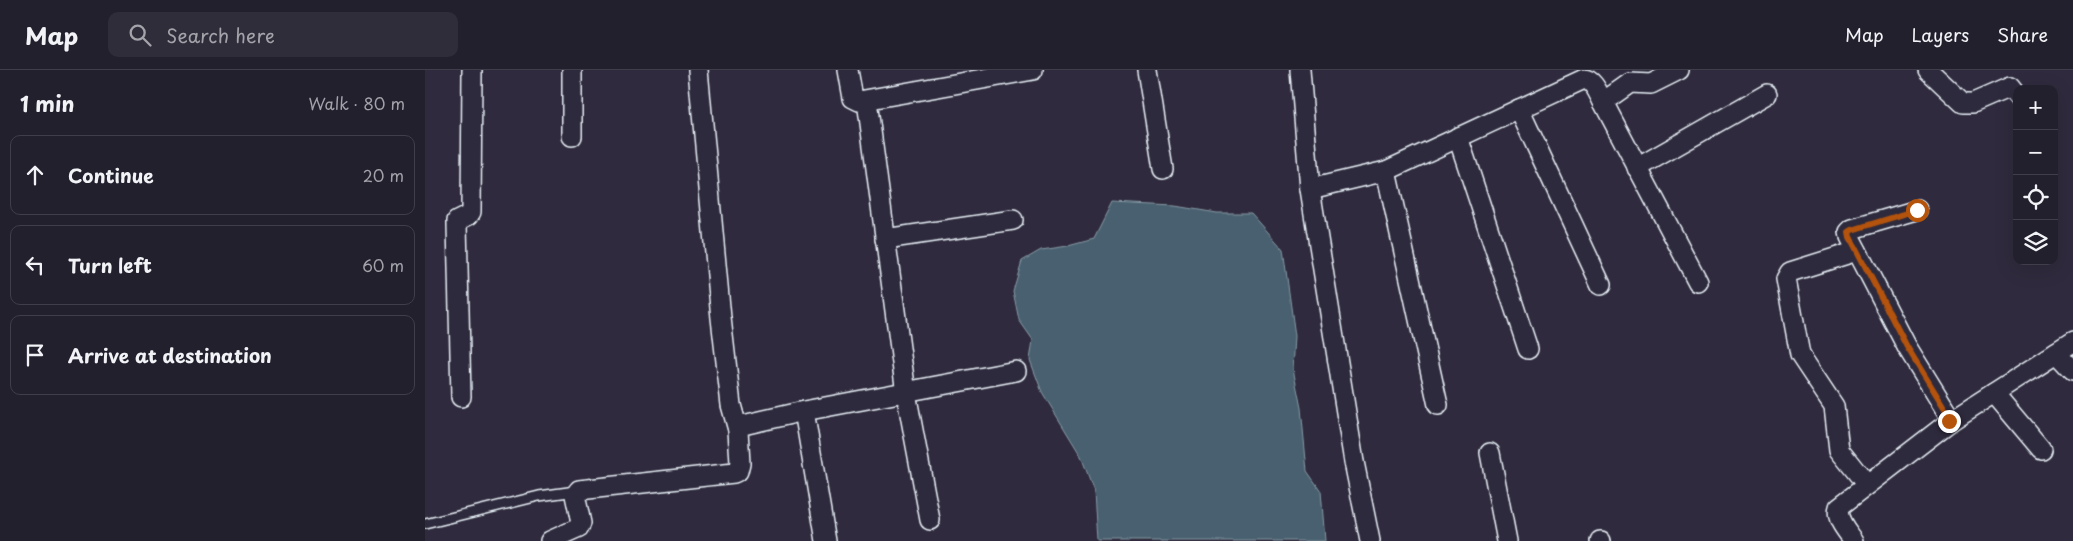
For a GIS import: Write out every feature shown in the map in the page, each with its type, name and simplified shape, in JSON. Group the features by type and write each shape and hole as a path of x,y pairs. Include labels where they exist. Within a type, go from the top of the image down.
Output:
{"street":[{"path":"461,397 457,221 471,212 471,70"},
{"path":"571,136 572,70"},
{"path":"550,541 579,528 581,523 576,492 734,473 740,468 738,430 731,405 721,318 698,70"},
{"path":"848,70 853,98 859,101 867,101 997,73 1033,70"},
{"path":"1147,70 1163,169"},
{"path":"1299,70 1310,189 1354,462 1370,541"},
{"path":"1603,102 1630,83 1651,84 1679,70"},
{"path":"1928,70 1963,103 1973,103 2010,86 2013,90"},
{"path":"1310,189 1386,171 1584,79 1592,82 1697,282"},
{"path":"1637,168 1767,94"},
{"path":"867,101 906,392 930,520"},
{"path":"1519,109 1601,285"},
{"path":"1458,137 1528,349"},
{"path":"1386,171 1438,405"},
{"path":"1917,210 1849,232 1907,347 1952,420"},
{"path":"885,239 1013,220"},
{"path":"1857,251 1790,272 1786,279 1800,355 1834,406 1839,450 1867,485"},
{"path":"1854,541 1837,512 1839,507 1952,420 2073,342"},
{"path":"2056,353 2073,370"},
{"path":"738,430 743,425 804,411 1016,371"},
{"path":"1994,393 2041,449"},
{"path":"804,411 826,541"},
{"path":"1490,453 1507,541"}],"lane":[{"path":"425,524 539,496 576,492"}],"water":[{"path":"1112,203 1175,206 1217,213 1251,213 1283,249 1295,336 1293,369 1301,408 1307,471 1321,491 1325,541 1097,541 1094,491 1081,456 1042,392 1030,360 1033,340 1019,320 1013,291 1022,261 1041,250 1068,246 1094,239"}],"route":[{"path":"1917,210 1849,232 1907,347 1952,420 1949,421"}]}
